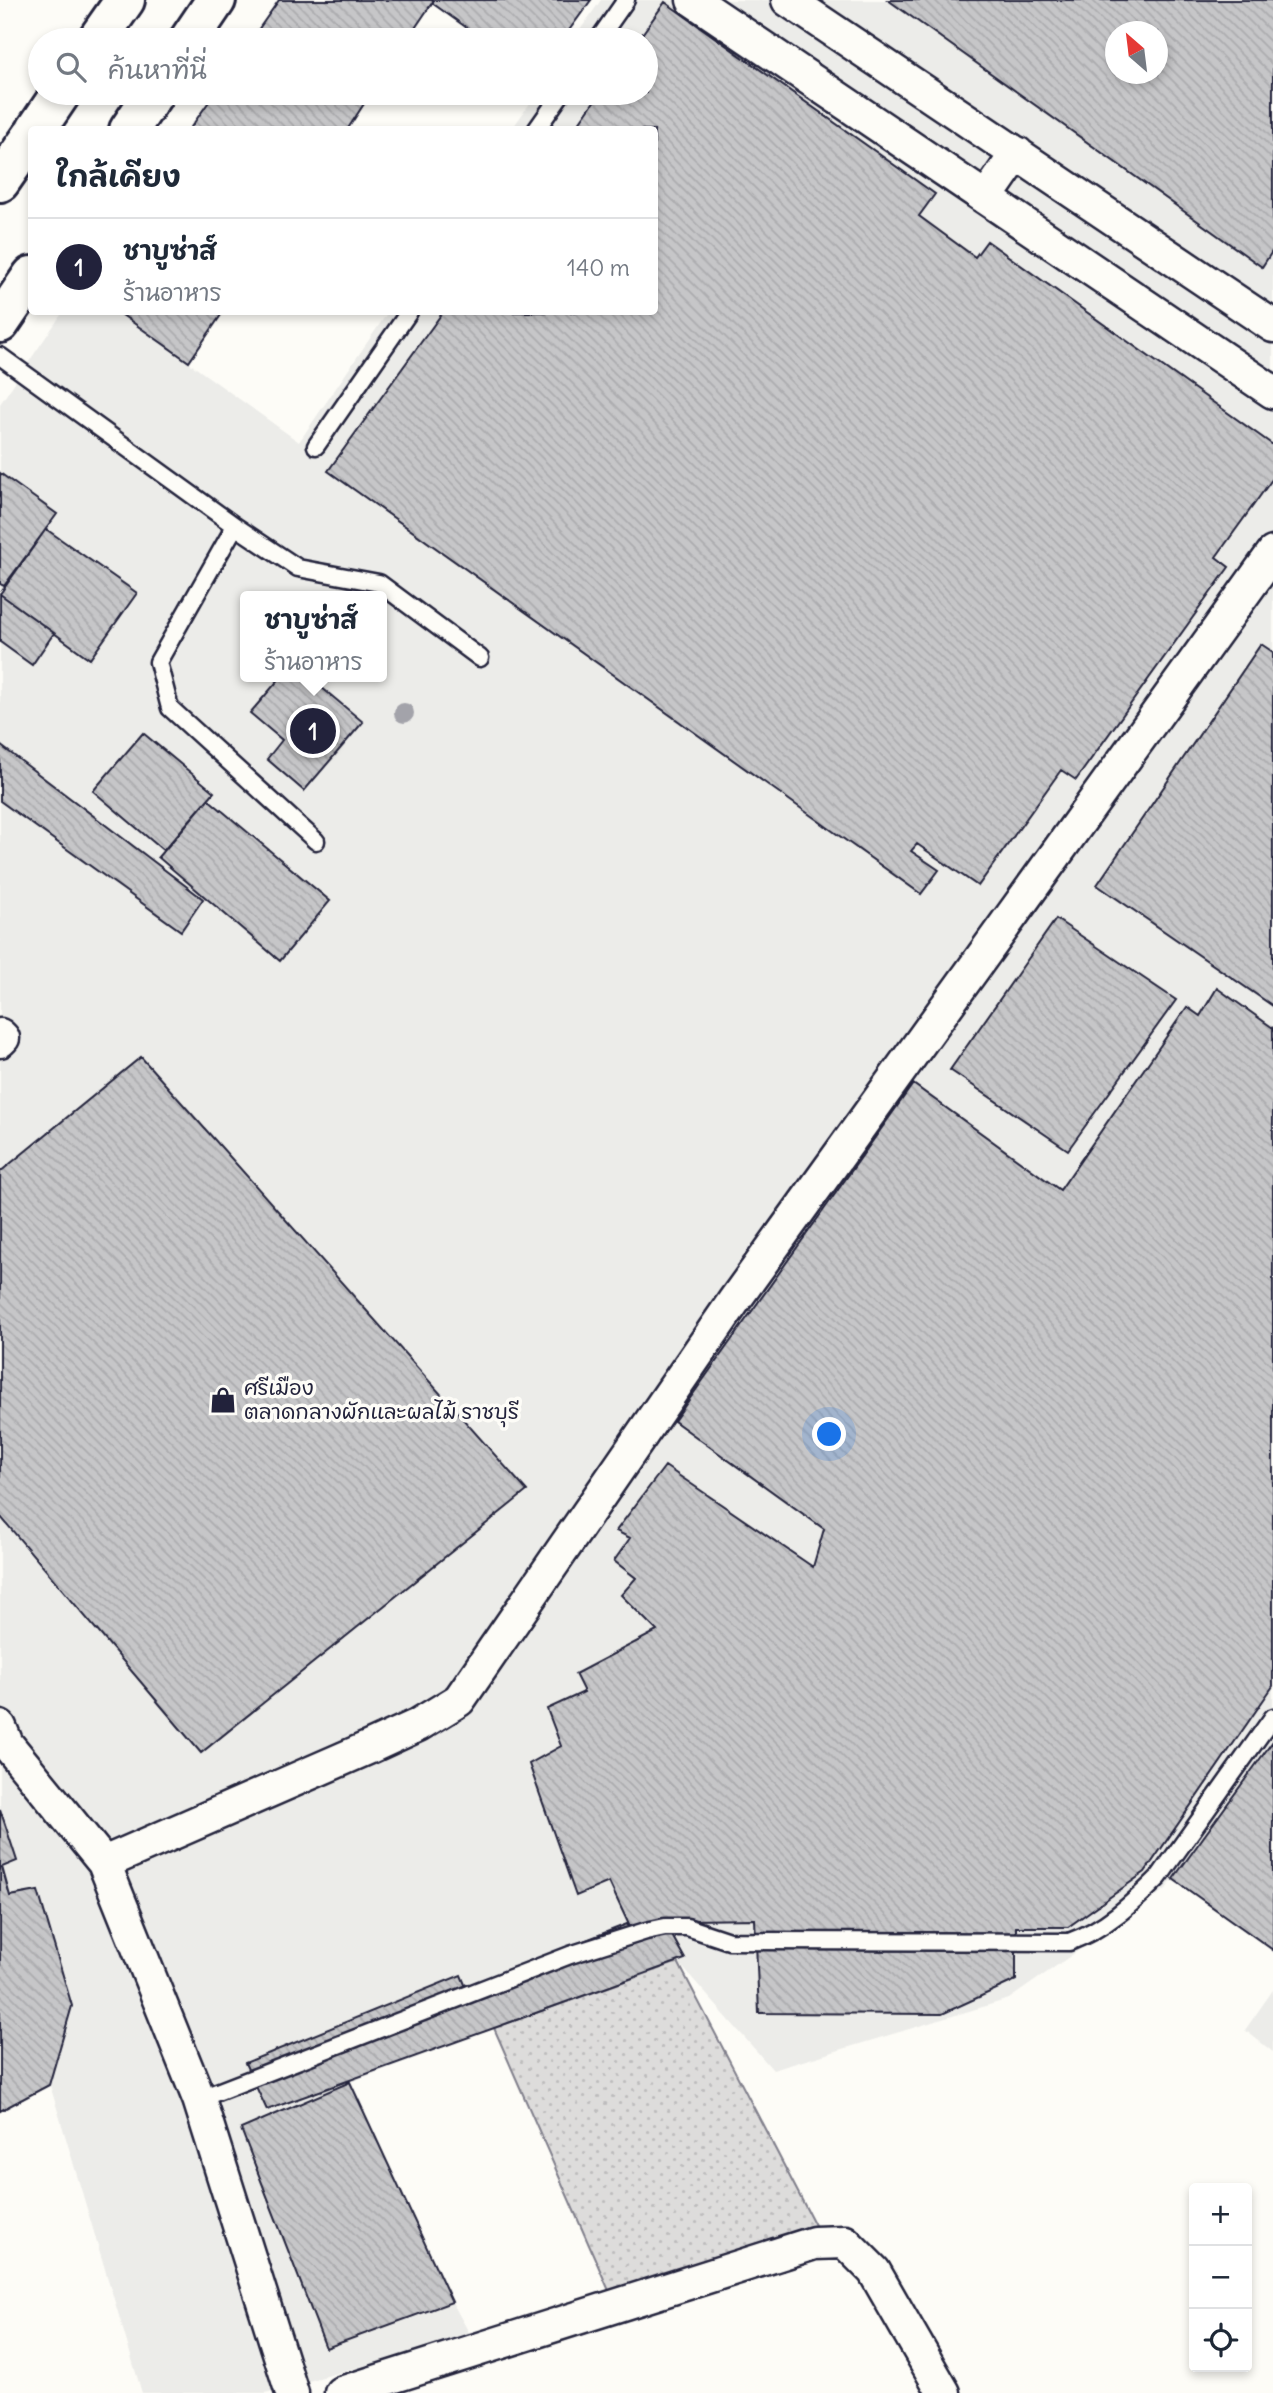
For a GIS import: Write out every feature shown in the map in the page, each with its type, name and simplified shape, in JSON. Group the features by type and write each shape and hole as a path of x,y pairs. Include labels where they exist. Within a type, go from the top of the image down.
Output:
{"main road":[{"path":"105,28 125,0"},
{"path":"197,28 216,0"},
{"path":"39,126 53,105"},
{"path":"132,126 146,105"},
{"path":"0,182 28,142"},
{"path":"0,323 28,282"}],"street":[{"path":"693,0 1273,392"},
{"path":"788,0 1273,326"},
{"path":"986,198 1017,153"},
{"path":"104,1863 370,1747 459,1700 734,1301 1273,554"},
{"path":"0,1035 3,1038 0,1041"},
{"path":"0,1727 7,1744 104,1863 199,2099 292,2393"},
{"path":"341,2393 814,2243 845,2242 874,2271 944,2393"}],"lane":[{"path":"606,28 626,0"},
{"path":"539,126 554,105"},
{"path":"316,446 407,315"},
{"path":"0,356 234,526 298,568 379,583 480,658"},
{"path":"234,526 158,662 170,708 316,841"},
{"path":"199,2099 570,1955 665,1927 687,1927 729,1941 959,1943 1069,1942 1078,1939 1107,1923 1159,1877 1273,1717"}],"shaded area":[{"path":"601,0 1273,0 1273,1741 1166,1889 1009,1999 773,2070 678,1962 350,2082 452,2302 471,2336 265,2393 142,2393 50,2085 0,2111 0,404 61,315 122,315 299,442 386,315 658,315 658,126 514,126 529,105 658,105 658,28 581,28"},
{"path":"678,1962 817,2229 610,2293 494,2028"},
{"path":"1273,1990 1273,2052 1245,2030"}],"building":[{"path":"279,0 434,0 415,28 259,28"},
{"path":"434,0 591,0 571,28 467,28 432,3"},
{"path":"888,0 1273,0 1273,250 1262,267"},
{"path":"665,2 935,194 919,216 975,257 987,241 1273,445 1273,478 1216,557 1229,567 1076,780 1061,770 978,886 917,844 911,851 939,870 921,894 328,471 441,315 658,315 658,126 577,126 592,105 658,105 658,28 647,28"},
{"path":"207,105 363,105 350,126 192,126"},
{"path":"122,315 221,315 189,362"},
{"path":"0,473 57,514 4,586 0,584"},
{"path":"46,529 137,593 90,659 0,594"},
{"path":"0,594 54,633 32,665 0,642"},
{"path":"1261,644 1273,652 1273,1006 1097,885"},
{"path":"277,682 315,682 363,722 304,791 267,759 282,740 250,713"},
{"path":"143,733 214,792 164,851 93,791"},
{"path":"0,745 203,899 181,931 0,801"},
{"path":"208,799 330,901 280,961 158,857"},
{"path":"1056,919 1176,1000 1068,1150 950,1070"},
{"path":"1217,988 1273,1028 1273,1686 1145,1872 1068,1927 1016,1927 1016,1980 942,2014 759,2013 755,1919 692,1920 637,1942 609,1882 576,1896 529,1764 561,1746 547,1709 584,1692 575,1674 657,1631 621,1595 636,1578 614,1561 630,1538 616,1531 665,1466 813,1567 824,1529 674,1421 913,1084 1060,1190 1187,1007 1200,1016"},
{"name":"ศรีเมือง ตลาดกลางผักและผลไม้ ราชบุรี","path":"141,1057 527,1491 201,1753 0,1516 0,1172"},
{"path":"1273,1741 1273,1950 1173,1879"},
{"path":"0,1809 17,1861 2,1867 10,1896 38,1891 72,2006 49,2085 0,2111"},
{"path":"627,1924 637,1942 669,1930 685,1959 267,2110 245,2063 461,1975 466,1987"},
{"path":"350,2082 452,2302 326,2348 241,2129"}],"place":[{"name":"ชาบูซ่าส์","path":"313,731"},
{"name":"ศรีเมือง ตลาดกลางผักและผลไม้ ราชบุรี","path":"223,1400"}]}
